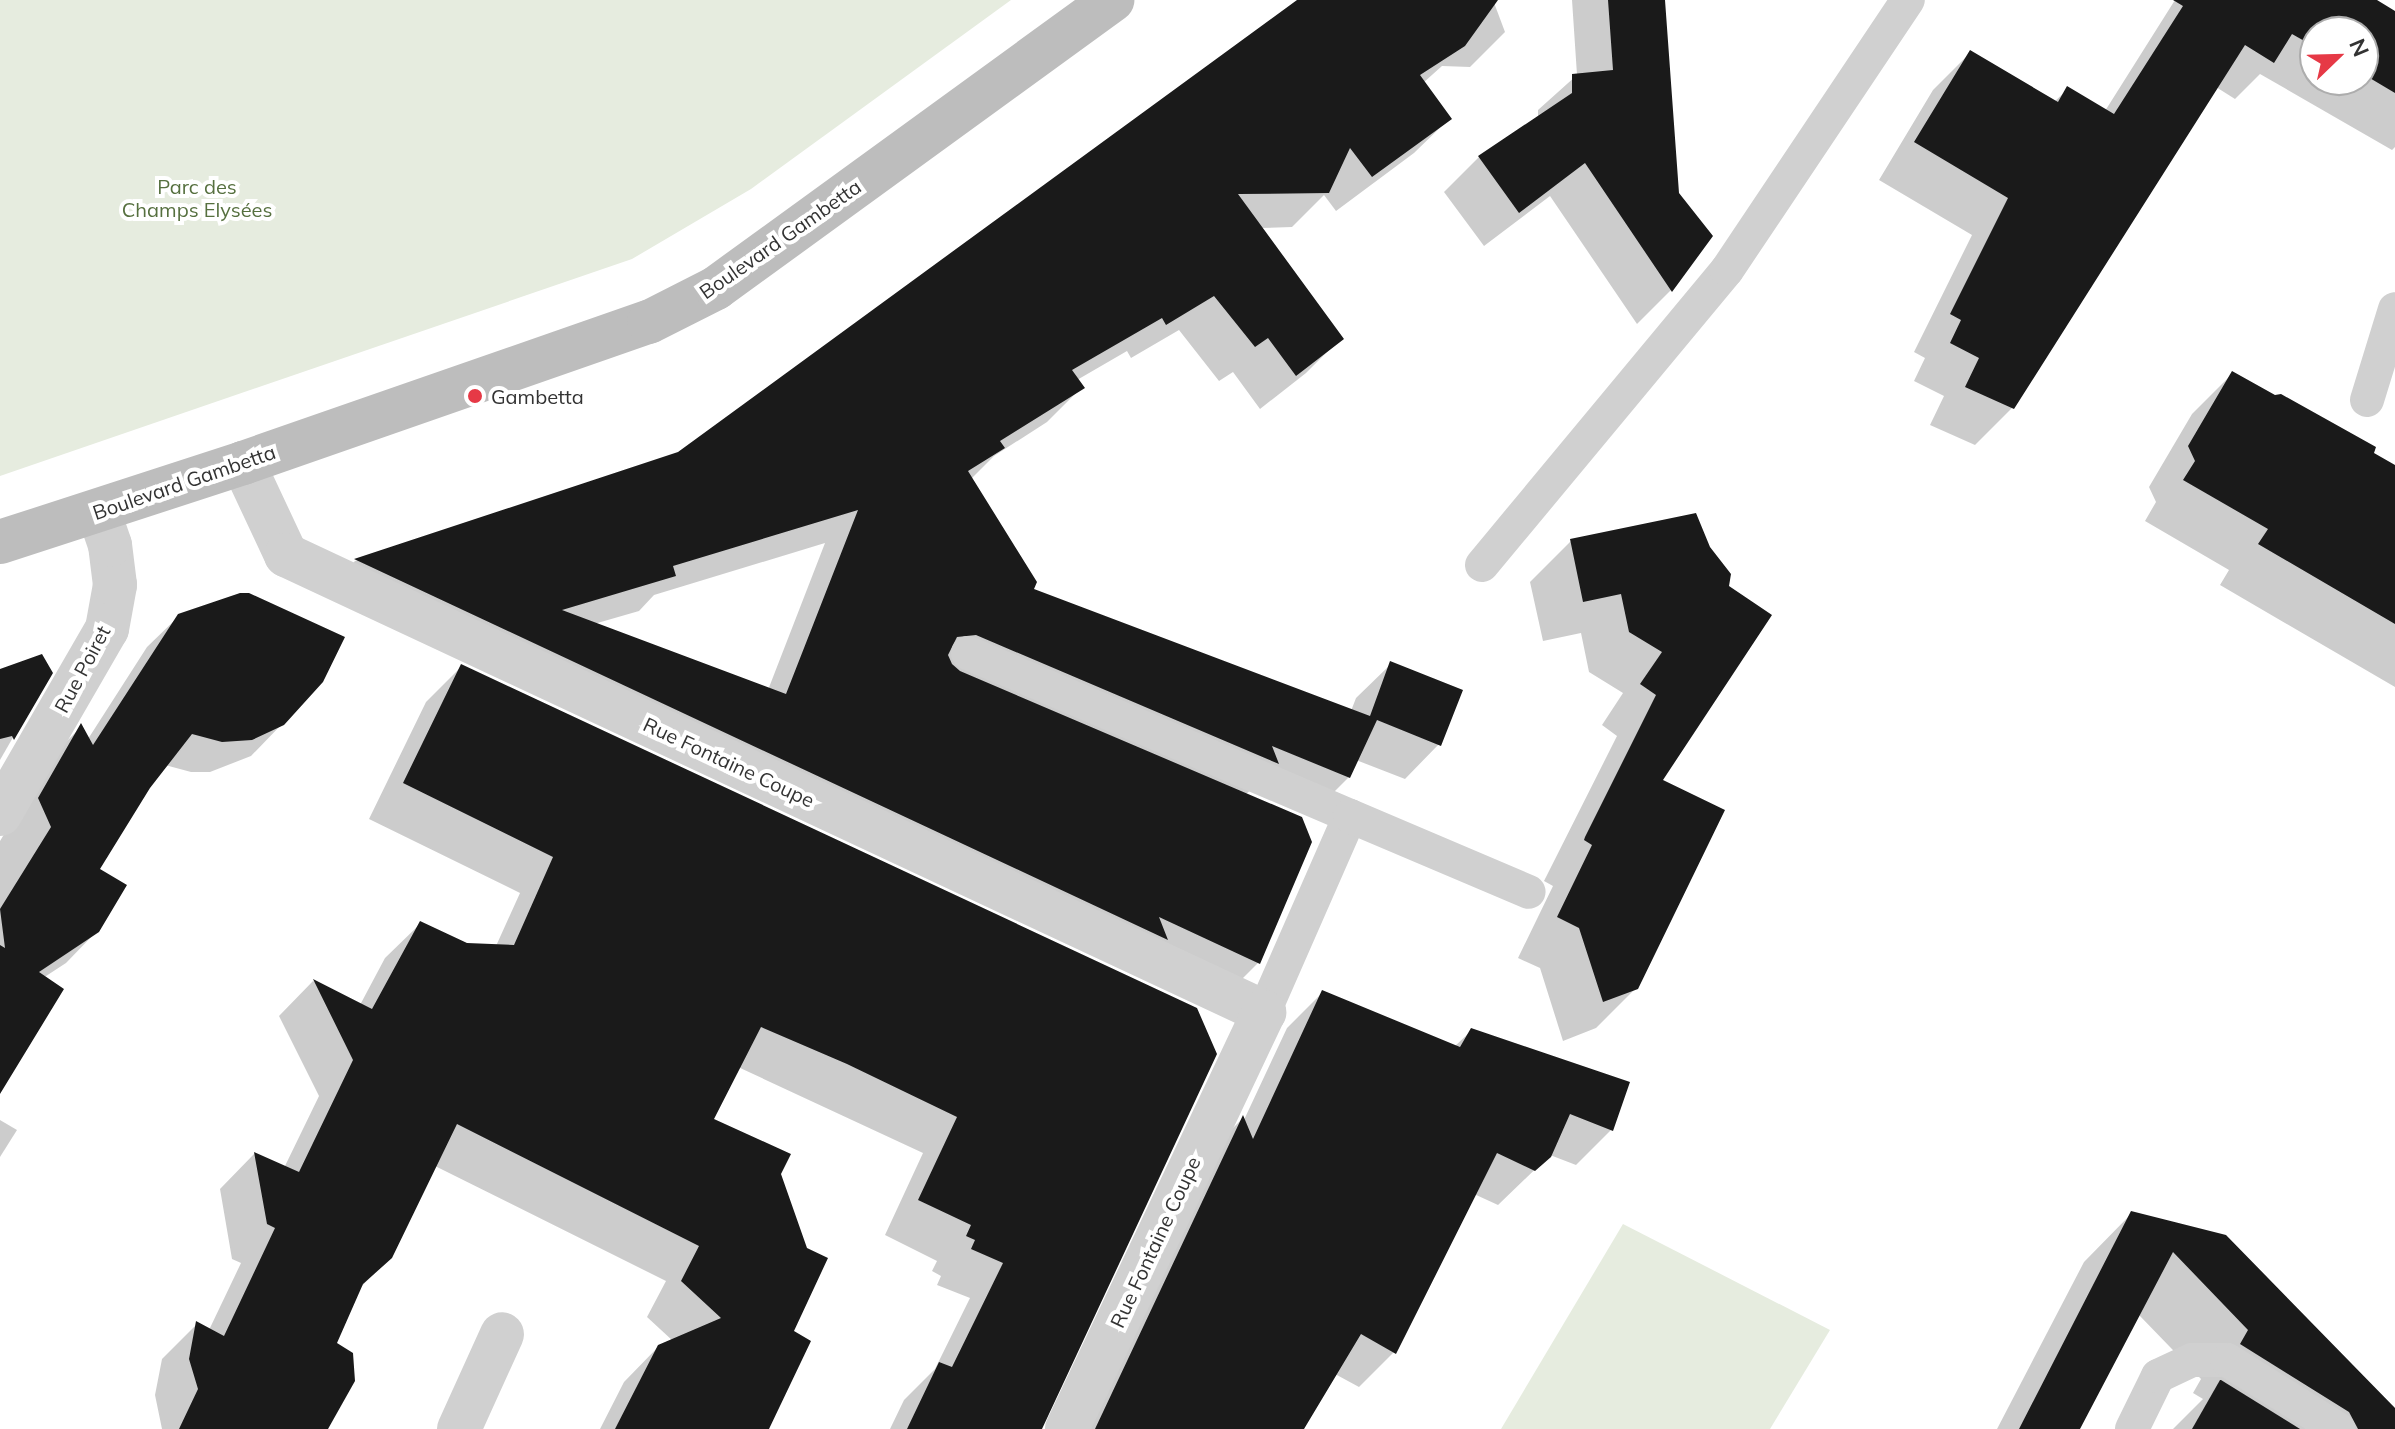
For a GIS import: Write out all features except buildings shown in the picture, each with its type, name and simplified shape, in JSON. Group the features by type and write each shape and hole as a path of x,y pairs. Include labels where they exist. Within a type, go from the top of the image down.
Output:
{"main road":[{"name":"Boulevard Gambetta","path":"0,542 243,463 649,322 716,288 1112,0"}],"street":[{"name":"Rue Fontaine Coupe","path":"243,463 286,555 1264,1012 1067,1429"},
{"name":"Rue Poiret","path":"0,814 107,629 115,585 110,545 98,511"},
{"path":"459,1429 502,1334"}],"lane":[{"path":"1482,565 1727,270 1908,0"},
{"path":"2367,400 2395,309"},
{"path":"968,653 1529,892"},
{"name":"Rue Fontaine Coupe","path":"1264,1012 1350,816"},
{"path":"2132,1429 2158,1376 2192,1360 2227,1360 2338,1429"}],"green space":[{"name":"Parc des Champs Elysées","path":"0,0 1011,0 751,189 632,259 0,476"},
{"path":"1623,1224 1830,1330 1770,1429 1501,1429"}],"place":[{"name":"Gambetta","path":"475,396"}]}
